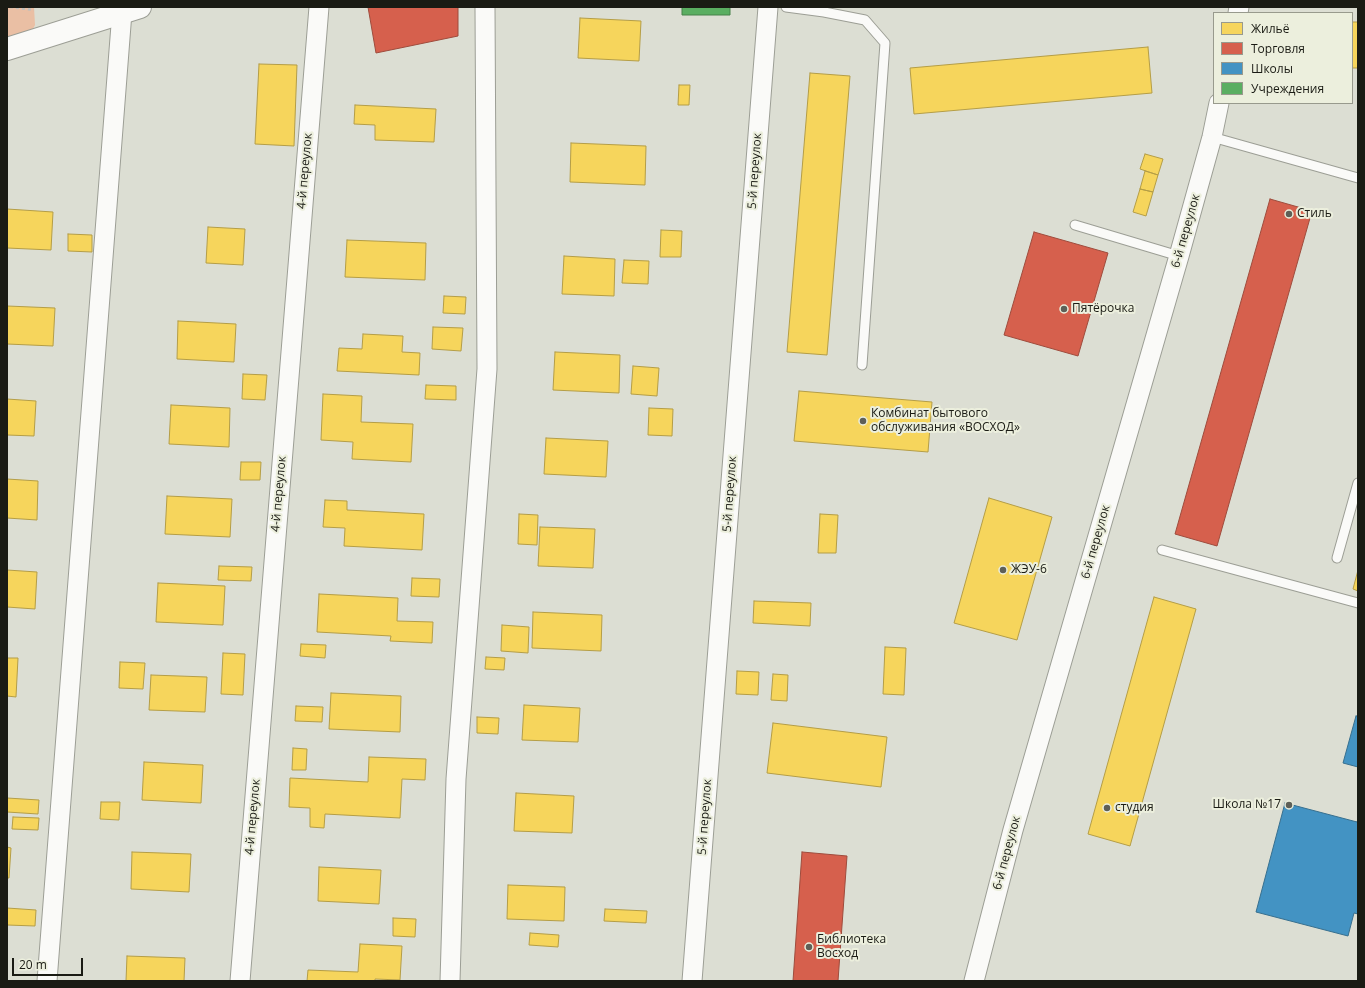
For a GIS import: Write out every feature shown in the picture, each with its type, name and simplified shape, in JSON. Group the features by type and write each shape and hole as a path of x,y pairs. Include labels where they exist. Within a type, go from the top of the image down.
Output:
{"main road":[{"path":"7,49 131,10"}],"street":[{"name":"4-й переулок","path":"240,981 319,7"},
{"path":"450,981 456,779 487,369 484,7"},
{"name":"5-й переулок","path":"692,981 768,7"},
{"path":"47,981 131,10"},
{"name":"6-й переулок","path":"974,981 1013,830 1179,256 1212,137 1219,104"}],"lane":[{"path":"786,7 824,12 865,20 885,43 862,365"},
{"path":"1212,137 1358,178"},
{"path":"1076,225 1179,256"},
{"path":"1337,558 1358,483"},
{"path":"1162,550 1358,603"}],"path":[{"path":"10,7 34,10"}],"shaded area":[{"path":"7,7 34,7 35,25 31,33 7,41"}],"building: Жильё":[{"path":"580,18 641,21 639,61 578,58"},
{"path":"1353,22 1358,22 1358,68 1353,68"},
{"path":"1148,47 1152,93 914,114 910,68"},
{"path":"259,64 297,65 294,146 255,144"},
{"path":"810,73 850,76 827,355 787,352"},
{"path":"679,85 690,85 689,105 678,105"},
{"path":"355,105 436,109 434,142 375,140 375,125 354,124"},
{"path":"571,143 646,146 645,185 570,182"},
{"path":"1145,154 1163,159 1158,175 1140,169"},
{"path":"1145,171 1158,175 1153,192 1140,189"},
{"path":"1140,189 1153,192 1146,216 1133,212"},
{"path":"7,209 53,212 51,250 7,248"},
{"path":"208,227 245,229 243,265 206,263"},
{"path":"661,230 682,231 681,257 660,257"},
{"path":"68,234 92,235 92,252 68,251"},
{"path":"347,240 426,243 425,280 345,277"},
{"path":"564,256 615,259 614,296 562,294"},
{"path":"624,260 649,261 648,284 622,283"},
{"path":"444,296 466,297 465,314 443,313"},
{"path":"7,306 55,308 53,346 7,344"},
{"path":"178,321 236,324 234,362 177,359"},
{"path":"433,327 463,328 461,351 432,349"},
{"path":"363,334 403,336 402,352 420,353 419,375 337,371 339,348 362,349"},
{"path":"555,352 620,355 619,393 553,390"},
{"path":"633,366 659,368 657,396 631,394"},
{"path":"243,374 267,375 265,400 242,399"},
{"path":"426,385 456,386 456,400 425,399"},
{"name":"Комбинат бытового обслуживания «ВОСХОД»","path":"799,391 932,402 928,452 794,441"},
{"path":"323,394 362,396 361,422 413,424 411,462 352,459 353,442 321,440"},
{"path":"7,399 36,401 34,436 7,435"},
{"path":"171,405 230,408 229,447 169,444"},
{"path":"649,408 673,409 672,436 648,435"},
{"path":"546,438 608,441 606,477 544,474"},
{"path":"241,462 261,462 260,480 240,480"},
{"path":"7,479 38,481 37,520 7,518"},
{"path":"167,496 232,499 230,537 165,534"},
{"name":"ЖЭУ-6","path":"989,498 1052,517 1017,640 954,623"},
{"path":"325,500 347,501 347,510 424,514 422,550 344,546 345,528 323,527"},
{"path":"519,514 538,515 537,545 518,544"},
{"path":"820,514 838,515 836,553 818,553"},
{"path":"540,527 595,529 593,568 538,566"},
{"path":"219,566 252,567 251,581 218,580"},
{"path":"7,570 37,572 35,609 7,607"},
{"path":"1358,570 1358,591 1353,589"},
{"path":"412,578 440,579 439,597 411,596"},
{"path":"158,583 225,586 223,625 156,622"},
{"path":"319,594 398,598 397,621 433,622 432,643 390,641 391,636 317,632"},
{"path":"1154,597 1196,609 1130,846 1088,834"},
{"path":"754,601 811,603 810,626 753,623"},
{"path":"533,612 602,615 601,651 532,648"},
{"path":"502,625 529,627 528,653 501,651"},
{"path":"301,644 326,645 325,658 300,656"},
{"path":"885,647 906,648 904,695 883,694"},
{"path":"223,653 245,654 243,695 221,694"},
{"path":"486,657 505,658 504,670 485,669"},
{"path":"7,658 18,658 16,697 7,696"},
{"path":"120,662 145,663 143,689 119,688"},
{"path":"737,671 759,672 758,695 736,694"},
{"path":"773,674 788,675 787,701 771,700"},
{"path":"151,675 207,677 205,712 149,710"},
{"path":"331,693 401,696 400,732 329,729"},
{"path":"524,705 580,708 578,742 522,740"},
{"path":"296,706 323,707 322,722 295,721"},
{"path":"477,717 499,718 498,734 477,733"},
{"path":"773,723 887,737 881,787 767,773"},
{"path":"293,748 307,749 306,770 292,770"},
{"path":"369,757 426,759 425,780 402,779 400,818 325,814 324,828 310,827 310,808 289,807 290,778 368,782"},
{"path":"144,762 203,765 201,803 142,800"},
{"path":"516,793 574,796 572,833 514,831"},
{"path":"7,798 39,800 38,814 7,812"},
{"path":"101,802 120,802 119,820 100,819"},
{"path":"13,817 39,818 38,830 12,829"},
{"path":"7,847 11,848 9,878 7,878"},
{"path":"132,852 191,854 189,892 131,889"},
{"path":"319,867 381,870 379,904 318,901"},
{"path":"508,885 565,887 564,921 507,919"},
{"path":"7,908 36,910 35,926 7,925"},
{"path":"605,909 647,911 646,923 604,921"},
{"path":"393,918 416,919 415,937 393,936"},
{"path":"530,933 559,935 558,947 529,945"},
{"path":"360,944 402,946 400,980 375,979 375,981 307,981 308,970 358,972"},
{"path":"127,956 185,958 184,981 126,981"}],"building: Торговля":[{"path":"368,7 458,7 458,36 376,53"},
{"path":"1270,199 1312,211 1217,546 1175,534"},
{"path":"1034,232 1108,253 1078,356 1004,335"},
{"path":"802,852 847,856 838,981 793,981"}],"building: Школы":[{"path":"1356,716 1358,716 1358,767 1343,763"},
{"path":"1285,803 1357,822 1358,819 1358,914 1354,913 1348,936 1256,912"}],"building: Учреждения":[{"path":"682,7 730,7 730,15 682,15"}],"place":[{"name":"Стиль","path":"1289,214"},
{"name":"Пятёрочка","path":"1064,309"},
{"name":"Комбинат бытового обслуживания «ВОСХОД»","path":"863,421"},
{"name":"ЖЭУ-6","path":"1003,570"},
{"name":"Школа №17","path":"1289,805"},
{"name":"студия","path":"1107,808"},
{"name":"Библиотека Восход","path":"809,947"}]}
